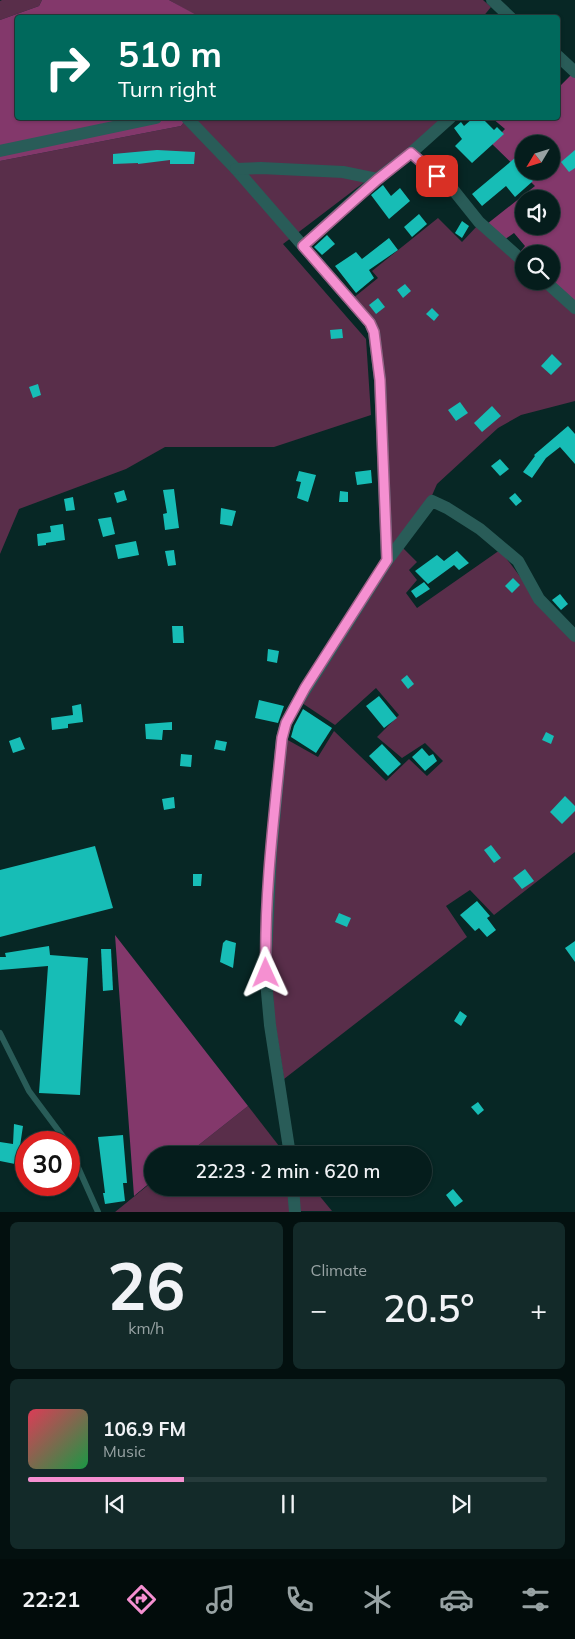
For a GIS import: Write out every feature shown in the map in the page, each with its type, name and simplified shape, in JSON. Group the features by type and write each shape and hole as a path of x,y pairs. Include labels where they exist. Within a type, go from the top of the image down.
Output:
{"street":[{"path":"492,0 508,15"},
{"path":"560,58 575,72"},
{"path":"0,151 147,120"},
{"path":"189,120 236,169 370,323 374,332 380,380 387,560"},
{"path":"303,246 448,120"},
{"path":"411,153 450,187 479,222 515,254"},
{"path":"236,169 261,168 343,172 377,180"},
{"path":"555,290 575,308"},
{"path":"289,1146 270,1025 266,955 271,853 282,738 286,723 305,688 387,560 432,501 447,508 480,529 518,561 539,599 575,636"},
{"path":"294,1196 295,1212"}],"lane":[{"path":"0,1033 29,1090 58,1131"},
{"path":"80,1172 98,1212"}],"shaded area":[{"path":"42,0 39,6 0,20 0,1"},
{"path":"42,0 169,0 196,15 15,15 15,120 186,120 181,126 0,161 0,20 39,6"},
{"path":"169,0 483,0 491,7 484,15 195,15"},
{"path":"572,74 575,77 575,302 560,289 560,245 524,245 516,235 560,235 560,190 530,190 535,186 529,180 560,180 560,135 515,135 515,166 491,143 505,129 494,120 560,120 560,86"},
{"path":"186,120 441,120 408,149 283,244 366,339 371,415 274,447 165,447 126,469 19,509 0,554 0,161 181,126"},
{"path":"515,202 515,234 514,233 504,240 487,224"},
{"path":"438,218 462,242 478,225 515,258 515,290 550,290 575,313 575,401 521,415 498,428 437,484 430,500 388,559 377,330 352,299 378,278 372,271"},
{"path":"402,547 417,562 409,570 417,580 406,593 417,608 500,550 552,619 575,637 575,852 494,915 470,890 446,906 467,937 284,1079 274,1016 271,953 275,868 286,739 318,757 334,731 386,781 409,759 427,776 443,761 425,743 402,758 377,737 399,715 376,688 335,725 302,703"},
{"path":"115,935 248,1106 197,1146 144,1146 144,1188 134,1196"},
{"path":"248,1106 279,1146 197,1146"},
{"path":"144,1188 144,1196 293,1196 295,1212 115,1212"},
{"path":"299,1196 320,1196 332,1211 300,1211"}],"building":[{"path":"471,120 484,120 494,130 497,127 504,134 472,163 455,146 462,139 454,128 461,122 464,126"},
{"path":"157,150 195,152 194,164 170,164 170,160 138,164 113,164 113,154"},
{"path":"575,150 575,168 569,172 561,162"},
{"path":"515,158 515,180 533,181 523,190 515,190 515,197 506,186 482,206 472,194"},
{"path":"383,185 391,196 400,188 410,201 389,219 371,195"},
{"path":"419,214 427,224 412,237 404,227"},
{"path":"462,221 469,226 462,238 455,233"},
{"path":"327,235 335,244 322,255 314,247"},
{"path":"389,238 398,250 369,270 374,278 356,293 335,266 356,252 362,259"},
{"path":"405,284 411,291 403,298 397,290"},
{"path":"378,298 385,307 376,314 369,305"},
{"path":"432,308 439,315 434,321 426,314"},
{"path":"342,329 343,338 331,339 330,330"},
{"path":"552,354 562,364 551,375 541,366"},
{"path":"38,384 41,395 33,398 29,387"},
{"path":"460,402 468,413 456,421 448,410"},
{"path":"492,406 501,416 482,432 474,423"},
{"path":"568,426 575,434 575,464 560,447 546,458 532,478 523,472 534,455"},
{"path":"500,459 509,469 500,476 491,466"},
{"path":"371,470 372,483 357,485 355,472"},
{"path":"299,471 316,475 308,502 297,498 301,482 296,481"},
{"path":"174,489 179,528 165,530 163,514 167,513 163,490"},
{"path":"124,490 127,500 117,503 114,493"},
{"path":"340,491 348,492 348,502 339,502"},
{"path":"515,493 522,501 516,506 509,498"},
{"path":"73,497 75,510 66,511 64,499"},
{"path":"221,508 236,511 232,526 220,524"},
{"path":"111,517 115,534 103,537 98,519"},
{"path":"63,524 65,540 38,546 37,534 51,532 50,526"},
{"path":"136,541 139,555 118,559 115,545"},
{"path":"174,550 176,565 168,566 165,551"},
{"path":"457,551 469,563 459,570 454,565 428,584 415,571 437,555 444,561"},
{"path":"513,578 520,585 512,593 505,586"},
{"path":"424,582 430,589 416,598 411,591"},
{"path":"560,594 568,604 561,610 552,600"},
{"path":"172,626 183,626 184,643 173,643"},
{"path":"268,649 279,651 277,663 267,661"},
{"path":"407,675 414,684 408,689 401,680"},
{"path":"379,696 397,718 384,728 366,706"},
{"path":"259,700 284,706 278,723 255,718"},
{"path":"81,704 83,722 68,724 68,728 52,730 51,718 73,715 72,706"},
{"path":"303,709 332,728 316,753 291,737 294,726"},
{"path":"172,722 172,730 163,730 162,740 146,739 145,724"},
{"path":"546,732 554,736 551,744 542,740"},
{"path":"20,737 25,749 13,753 9,741"},
{"path":"216,740 227,742 225,751 214,749"},
{"path":"382,744 401,764 388,776 369,756"},
{"path":"422,748 429,756 433,754 437,761 425,771 412,757"},
{"path":"181,754 192,755 191,767 180,766"},
{"path":"565,796 575,806 575,811 562,824 550,812"},
{"path":"174,797 175,808 164,810 162,799"},
{"path":"491,845 501,858 494,863 484,850"},
{"path":"95,846 113,908 0,937 0,870"},
{"path":"525,869 534,881 522,889 513,878"},
{"path":"193,874 202,874 201,886 193,886"},
{"path":"477,901 490,916 487,918 496,930 487,937 479,928 475,931 460,915"},
{"path":"339,913 351,918 347,927 335,922"},
{"path":"226,940 236,943 233,968 220,962 223,943"},
{"path":"575,941 575,962 565,948"},
{"path":"49,946 50,955 88,958 80,1095 39,1093 48,966 0,970 0,957 6,957 5,953"},
{"path":"101,949 111,949 113,990 103,991"},
{"path":"460,1011 467,1016 461,1026 454,1021"},
{"path":"478,1102 484,1110 478,1115 471,1107"},
{"path":"14,1124 23,1126 22,1131 15,1131 15,1164 0,1161 0,1142 13,1144"},
{"path":"123,1135 127,1183 123,1183 125,1201 105,1204 98,1137"},
{"path":"453,1189 463,1201 455,1207 446,1195"}],"route":[{"path":"266,973 271,853 282,738 286,723 305,688 387,560 379,360 374,332 370,323 303,246 377,180 411,153 437,176"}]}
